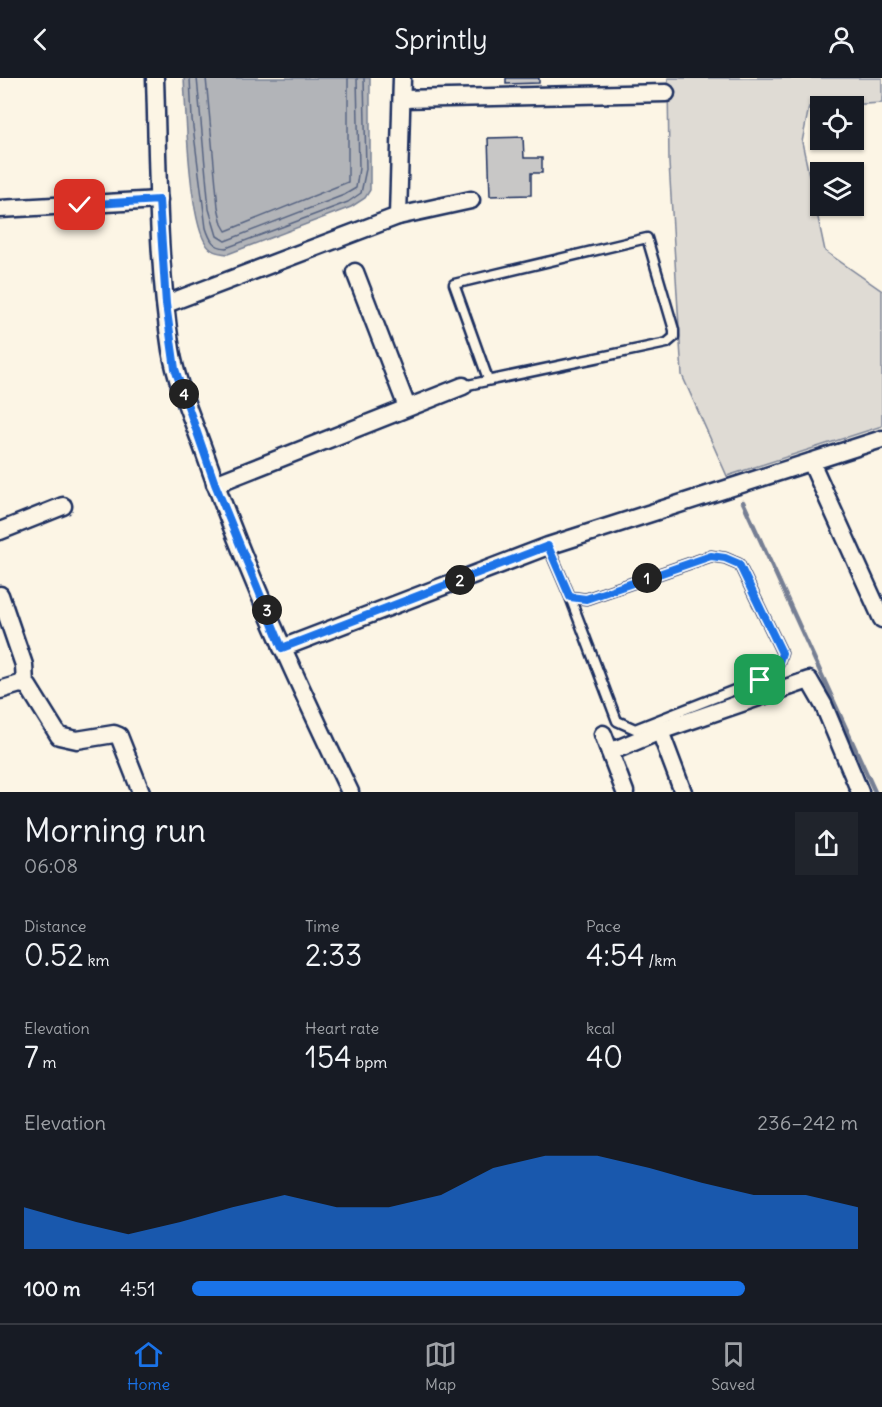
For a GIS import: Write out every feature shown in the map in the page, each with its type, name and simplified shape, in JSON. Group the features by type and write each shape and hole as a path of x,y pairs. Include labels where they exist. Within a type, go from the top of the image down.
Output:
{"street":[{"path":"155,78 159,200 166,304 175,369 215,484 282,648 350,792"},
{"path":"398,216 402,78"},
{"path":"402,99 666,93"},
{"path":"0,209 159,200"},
{"path":"166,304 398,216 471,200"},
{"path":"355,272 407,407"},
{"path":"215,484 463,386"},
{"path":"282,648 548,546 882,439"},
{"path":"811,462 882,619"},
{"path":"0,531 63,506"},
{"path":"0,595 24,665 25,685"},
{"path":"610,752 660,731 809,680 824,706 860,792"},
{"path":"0,690 28,686 59,736 78,740 114,734 119,736 141,792"},
{"path":"660,731 683,792"},
{"path":"603,734 624,792"}],"lane":[{"path":"463,386 667,343 674,338 674,330 647,238 458,281 454,284 488,379"},
{"path":"548,546 617,721 635,729 760,680 778,665 782,653 739,564 725,558 711,556 586,599 570,597"}],"shaded area":[{"path":"668,78 882,78 882,103 864,104 864,96 810,96 810,107 802,142 810,180 810,216 818,216 825,251 882,291 882,426 727,476 682,375 669,163"}],"water":[{"path":"184,78 370,78 370,190 365,198 351,207 228,254 212,250 205,242 195,210 189,163"}],"building":[{"path":"506,78 539,78 539,83 506,84"},
{"path":"523,137 524,158 542,158 542,173 531,173 531,195 490,196 488,138"}],"waterway":[{"path":"743,502 875,792"}],"route":[{"path":"80,205 159,200 166,304 175,369 215,484 282,648 548,546 570,597 586,599 711,556 725,558 739,564 782,653 778,665 760,680"}]}
